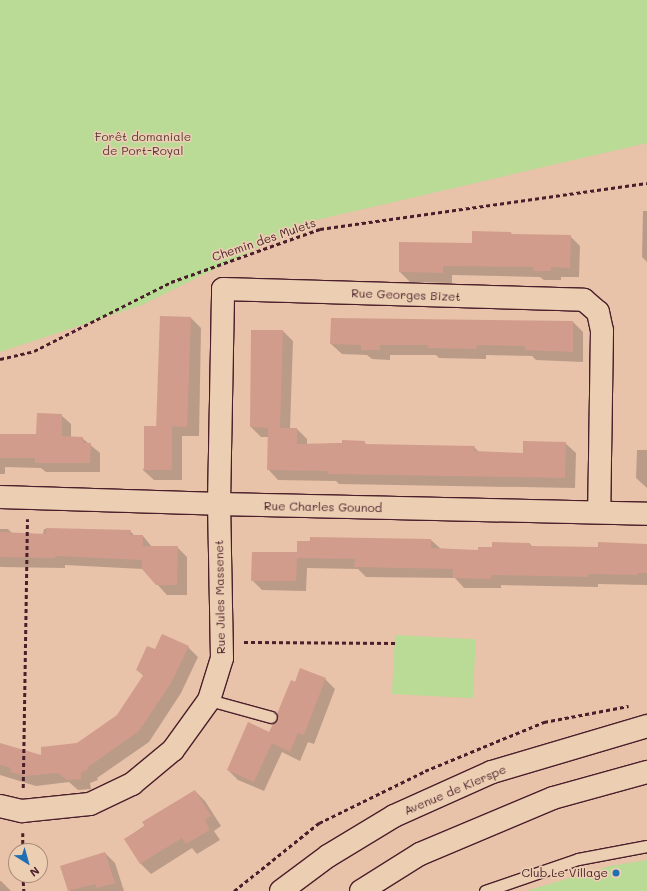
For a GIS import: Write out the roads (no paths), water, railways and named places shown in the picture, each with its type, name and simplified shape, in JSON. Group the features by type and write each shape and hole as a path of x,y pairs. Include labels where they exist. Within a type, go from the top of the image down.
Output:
{"street":[{"name":"Rue Georges Bizet","path":"219,504 223,289 584,300 598,312 602,331 599,512"},
{"name":"Rue Charles Gounod","path":"0,497 219,504 647,514"},
{"name":"Rue Jules Massenet","path":"0,806 22,811 90,804 132,784 173,750 209,700 222,658 219,504"},
{"name":"Avenue de Kierspe","path":"280,891 328,856 401,813 492,772 647,726"},
{"path":"361,891 420,854 553,798 647,772"}],"lane":[{"path":"209,700 271,717"},
{"path":"485,891 578,859 647,846"}],"place":[{"name":"Club Le Village","path":"616,873"}],"park label":[{"name":"Forêt domaniale de Port-Royal","path":"143,144"}]}
